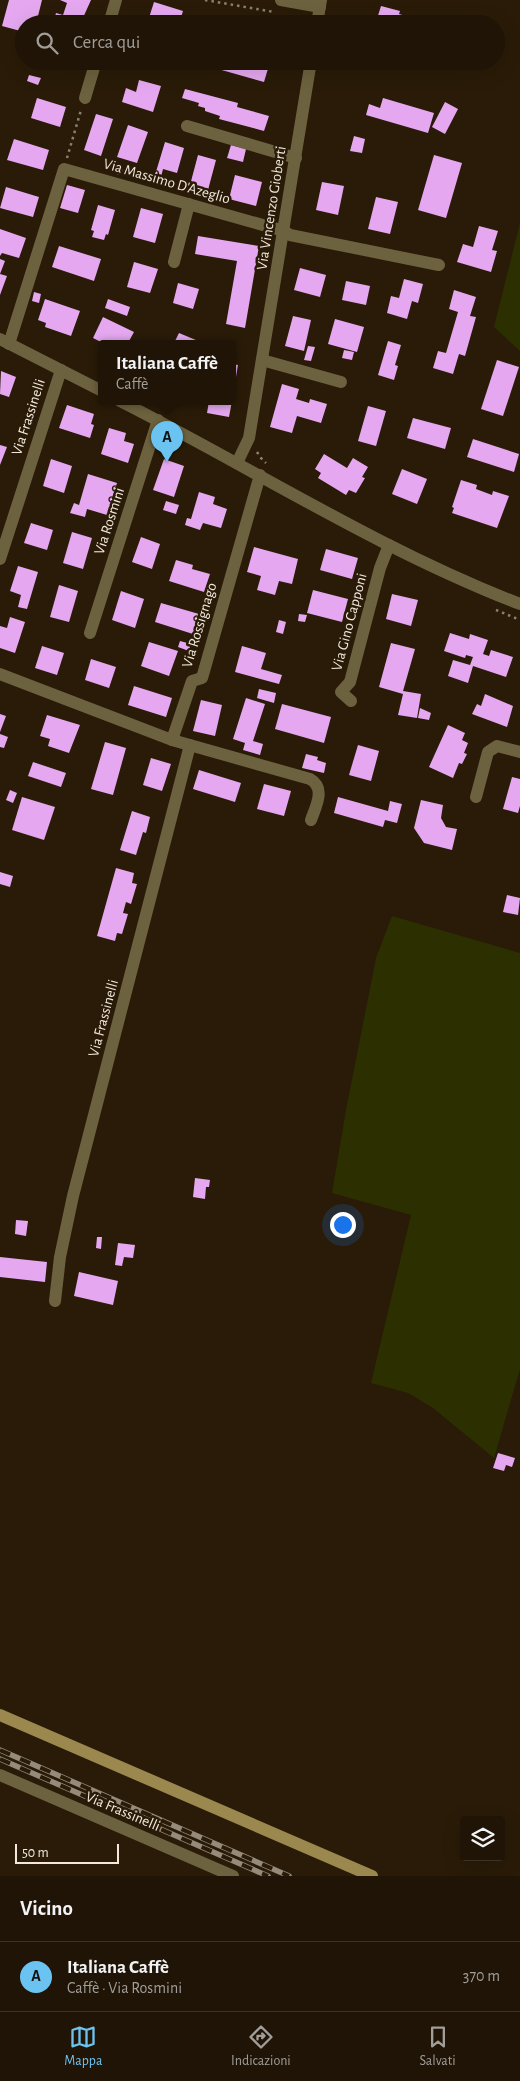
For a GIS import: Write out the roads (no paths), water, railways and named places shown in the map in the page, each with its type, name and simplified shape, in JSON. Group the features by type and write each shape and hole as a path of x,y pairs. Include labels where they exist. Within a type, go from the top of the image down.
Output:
{"main road":[{"path":"0,1715 372,1876"}],"street":[{"path":"112,15 116,0"},
{"path":"280,6 321,4"},
{"path":"84,98 93,70"},
{"name":"Via Vincenzo Gioberti","path":"237,463 249,438 310,70"},
{"path":"187,126 296,158"},
{"name":"Via Massimo D'Azeglio","path":"5,341 64,169 284,231 290,235 439,265"},
{"path":"174,262 189,204"},
{"path":"5,341 98,390"},
{"path":"262,360 341,382"},
{"name":"Via Frassinelli","path":"0,560 60,370"},
{"path":"128,405 442,572 520,604"},
{"name":"Via Rosmini","path":"90,633 158,420"},
{"name":"Via Rossignago","path":"172,740 192,681 202,678 260,475"},
{"name":"Via Gino Capponi","path":"351,701 341,692 350,682 380,568 389,545"},
{"path":"0,674 172,740 310,779 317,783 320,789 311,820"},
{"name":"Via Frassinelli","path":"55,1301 60,1257 73,1196 190,745"},
{"path":"476,797 488,752 498,746 520,752"},
{"name":"Via Frassinelli","path":"0,1775 232,1876"}],"railway":[{"path":"0,1750 289,1876"},
{"path":"0,1759 268,1876"}],"place":[{"name":"Italiana Caffè","path":"167,462"}]}
